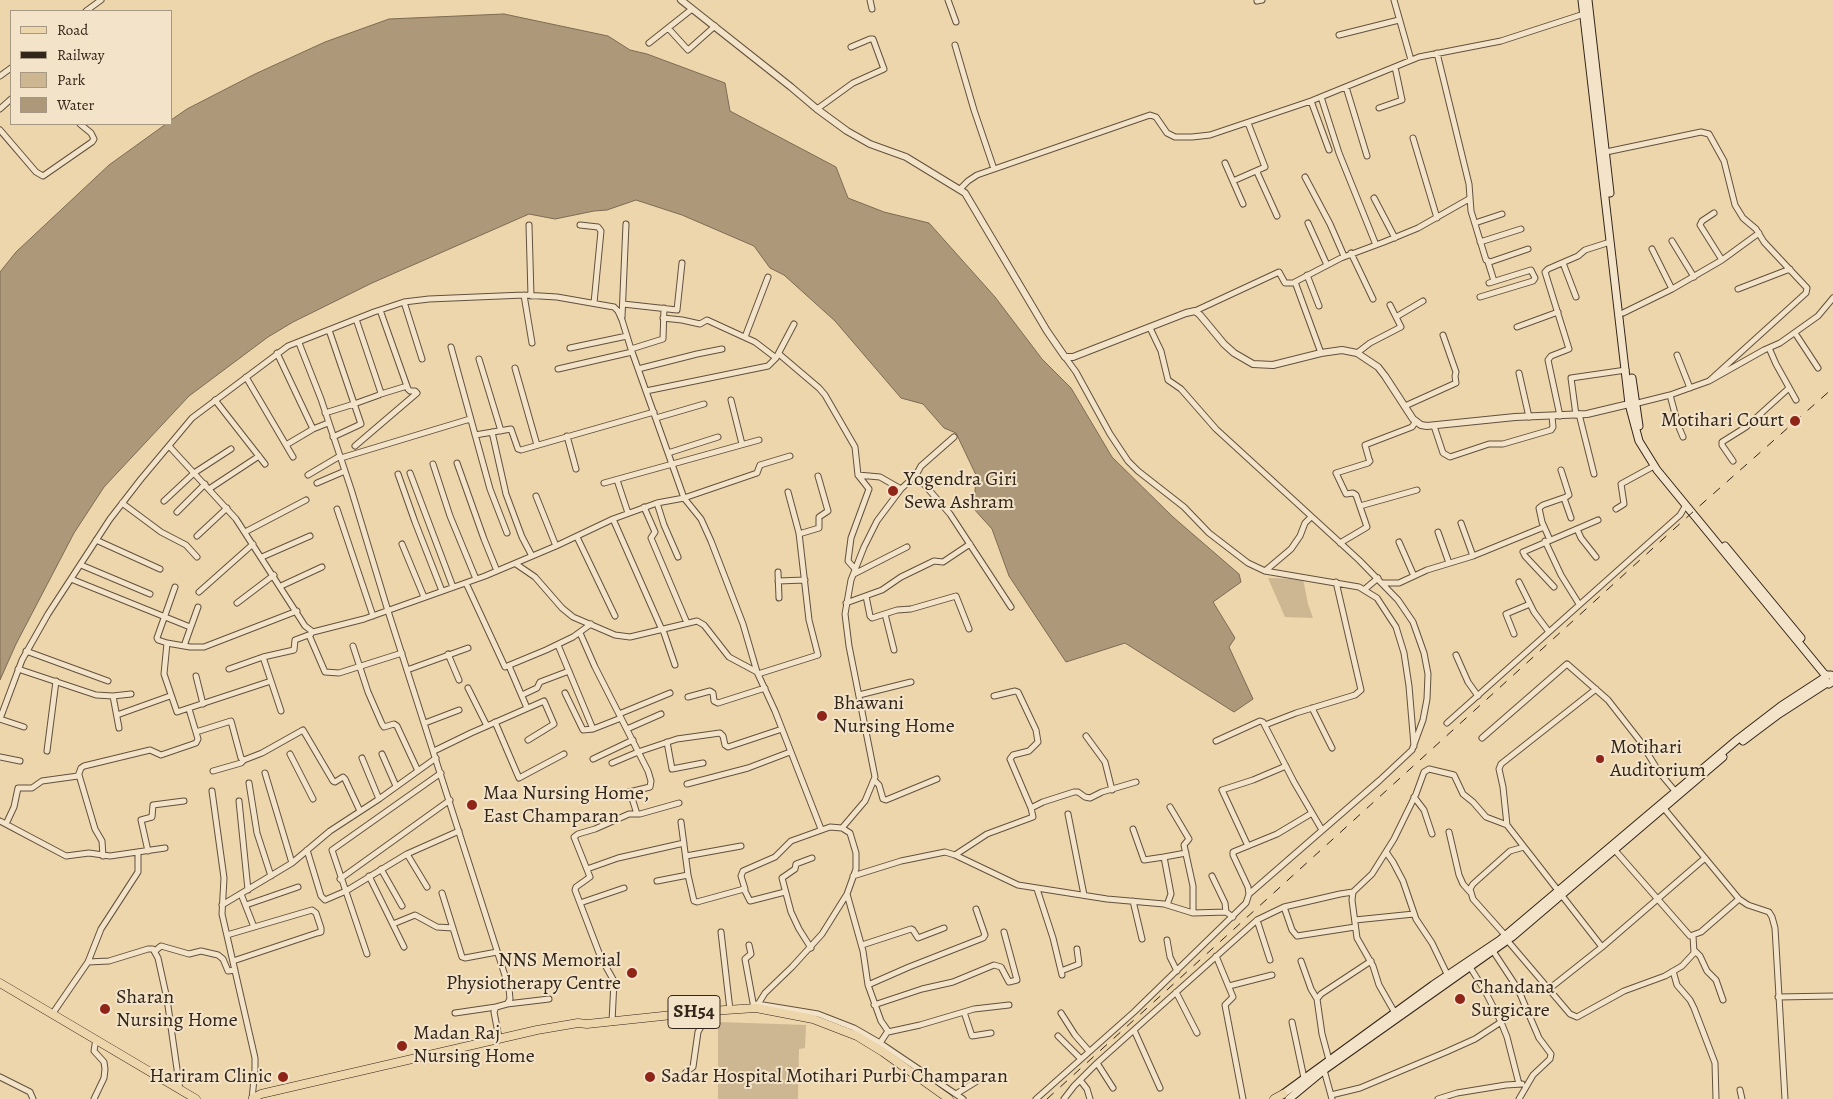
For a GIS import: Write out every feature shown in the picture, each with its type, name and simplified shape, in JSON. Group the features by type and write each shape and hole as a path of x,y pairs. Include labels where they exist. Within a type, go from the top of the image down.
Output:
{"main road":[{"path":"1582,0 1626,370 1639,442 1654,466 1830,677"},
{"path":"1588,0 1624,313 1632,404 1644,442 1658,465 1830,677"},
{"path":"1662,806 1675,791 1754,726 1830,677"},
{"path":"1274,1099 1283,1097 1324,1070 1493,951 1662,806 1746,738 1830,677"},
{"path":"1283,1097 1304,1078 1433,985 1506,938"},
{"path":"0,983 196,1099"},
{"name":"SH54","path":"261,1098 499,1038 578,1023 612,1022 710,1010 756,1007 824,1022 857,1036 952,1096"},
{"name":"SH54","path":"252,1099 523,1037 579,1028 587,1024"}],"street":[{"path":"87,10 101,0"},
{"path":"681,0 817,109 862,140 906,157 960,189 971,200 1047,331 1076,372 1110,434 1128,461 1138,472 1184,507 1209,534 1248,563 1265,571 1336,582 1365,589 1382,604 1396,627 1400,640 1409,686 1414,746"},
{"path":"870,0 872,9"},
{"path":"948,0 956,22"},
{"path":"1394,0 1411,60"},
{"path":"649,43 692,8"},
{"path":"960,189 971,178 994,169 1150,116 1156,117 1167,133 1175,137 1210,135 1311,101 1411,60 1501,41 1584,14"},
{"path":"1339,35 1399,20"},
{"path":"668,28 688,50 715,26"},
{"path":"817,109 853,83 884,70 872,39 851,47"},
{"path":"954,45 994,169"},
{"path":"1437,53 1469,184 1469,199 1480,242 1488,262 1491,282 1530,270 1533,271 1535,279 1480,297"},
{"path":"1379,108 1402,100 1394,67"},
{"path":"1346,87 1367,156"},
{"path":"1321,97 1339,153 1376,245"},
{"path":"0,109 10,100"},
{"path":"1311,101 1329,150"},
{"path":"1233,182 1264,169 1265,166 1248,123"},
{"path":"0,130 39,175 42,176 92,142 94,139 91,133 81,125"},
{"path":"1606,152 1706,132 1724,161 1737,208 1745,221 1759,233 1764,242 1806,286 1807,291 1709,381"},
{"path":"1413,138 1437,218"},
{"path":"1225,163 1244,204"},
{"path":"1257,172 1277,216"},
{"path":"1305,177 1330,224 1344,256"},
{"path":"1374,198 1395,238"},
{"path":"1065,357 1073,357 1195,311 1279,272 1285,283 1294,283 1344,256 1395,238 1437,218 1469,199"},
{"path":"1714,213 1702,221 1700,225 1722,260"},
{"path":"1475,223 1502,214"},
{"path":"1308,223 1326,265"},
{"path":"622,320 626,224"},
{"path":"529,225 532,296"},
{"path":"580,225 598,227 601,231 594,303"},
{"path":"1480,242 1521,229"},
{"path":"1624,313 1694,277 1722,260 1759,233"},
{"path":"1672,240 1694,277"},
{"path":"1534,274 1546,271 1578,256 1586,249 1610,242"},
{"path":"1488,262 1528,248"},
{"path":"1652,249 1672,289"},
{"path":"1351,253 1373,299"},
{"path":"623,304 677,309 682,263"},
{"path":"1563,263 1576,297"},
{"path":"1738,289 1790,269"},
{"path":"1546,271 1545,276 1569,349 1550,357 1548,362 1560,416"},
{"path":"1308,275 1319,306"},
{"path":"745,337 768,277"},
{"path":"1294,283 1321,352"},
{"path":"524,295 532,343"},
{"path":"24,727 0,719 26,651 48,614 122,503 192,418 288,346 404,302 429,299 524,295 557,298 614,307 618,311 684,498 701,519 711,541 743,624 758,673 821,829"},
{"path":"1195,311 1232,352 1253,364 1273,365 1321,352 1342,350 1357,353 1382,372 1398,393 1409,414 1416,421 1421,425 1434,426 1529,417 1578,415 1670,395 1709,381 1785,341 1820,314 1833,298"},
{"path":"1396,317 1423,301"},
{"path":"404,302 422,358"},
{"path":"1357,353 1370,343 1400,328 1390,305"},
{"path":"558,369 631,351 662,339 664,308"},
{"path":"355,446 417,393 410,390 407,386 380,310"},
{"path":"1517,327 1558,312"},
{"path":"663,318 701,324 707,320 760,344 819,388 831,403 855,447 858,475 869,489 850,538 848,561 855,572"},
{"path":"356,319 381,394"},
{"path":"646,392 768,366 777,356 794,324"},
{"path":"1036,1099 1177,971 1233,917 1246,903 1249,894 1380,780 1414,746 1423,720 1427,699 1428,674 1424,652 1420,638 1406,610 1380,581 1340,542 1216,430 1181,388 1168,380 1165,376 1161,350 1150,328"},
{"path":"330,330 361,424 333,437"},
{"path":"1796,333 1818,368"},
{"path":"1405,406 1456,384 1456,372 1443,335"},
{"path":"570,348 627,336"},
{"path":"299,343 345,471 388,611 510,988 510,999 507,1004"},
{"path":"451,347 490,489 507,533"},
{"path":"1769,348 1796,400"},
{"path":"638,369 697,354 722,350"},
{"path":"277,353 313,429"},
{"path":"1677,354 1690,388"},
{"path":"479,359 501,430"},
{"path":"515,368 537,445"},
{"path":"1594,474 1578,415 1571,378 1626,370"},
{"path":"1519,373 1529,417"},
{"path":"246,377 293,457"},
{"path":"325,413 407,386"},
{"path":"1733,461 1722,445 1722,442 1746,427 1789,388"},
{"path":"1670,395 1678,425 1684,437"},
{"path":"215,400 265,464"},
{"path":"731,400 742,444"},
{"path":"475,435 512,430 519,450 567,436 704,404"},
{"path":"1434,426 1443,453 1450,457 1489,444 1503,444 1551,430 1553,427 1552,416"},
{"path":"308,475 340,457 470,419"},
{"path":"1340,542 1366,528 1354,493 1345,493 1336,473 1370,461 1365,445 1412,426 1416,421"},
{"path":"286,445 313,429 328,423"},
{"path":"492,432 503,482 515,519 532,556"},
{"path":"567,436 576,470"},
{"path":"842,828 865,801 875,780 849,646 846,603 864,547 877,522 901,489 932,456 954,437"},
{"path":"668,453 718,438"},
{"path":"604,483 759,440"},
{"path":"169,446 227,508 245,532 311,633 324,672 339,673 360,668 402,653"},
{"path":"164,500 194,473 231,450"},
{"path":"176,512 207,486 259,456"},
{"path":"230,670 263,657 294,650 295,640 311,633 373,616 466,583 516,564 628,513 657,502 684,498 757,473 761,464 790,456"},
{"path":"457,463 497,570"},
{"path":"433,464 450,516 476,579"},
{"path":"1616,509 1624,504 1621,484 1654,466"},
{"path":"1561,470 1569,493 1568,496 1540,507 1541,518 1557,568 1578,604"},
{"path":"317,483 345,471"},
{"path":"410,473 453,587"},
{"path":"398,474 442,591"},
{"path":"858,475 880,477 901,489"},
{"path":"916,475 950,514 1011,607"},
{"path":"799,534 818,529 820,526 819,516 828,511 818,476"},
{"path":"617,480 628,513"},
{"path":"1360,506 1417,490"},
{"path":"516,564 535,578 562,608 573,617 621,637 662,630 697,621 701,622 729,657 758,673 818,655 809,620 799,534 788,492"},
{"path":"536,496 556,546"},
{"path":"1564,498 1571,518"},
{"path":"245,532 306,500"},
{"path":"657,502 664,525 678,556"},
{"path":"122,503 161,532 186,545 197,558"},
{"path":"1447,723 1578,604 1680,515 1686,505"},
{"path":"644,507 655,532 651,538 687,623"},
{"path":"198,536 227,508"},
{"path":"338,508 373,616"},
{"path":"1265,571 1291,549 1300,536 1305,523 1311,517"},
{"path":"503,523 515,519"},
{"path":"613,519 662,630 675,665"},
{"path":"1554,586 1523,554 1525,550 1598,520"},
{"path":"1461,523 1473,556"},
{"path":"1365,589 1380,581 1396,584 1449,563 1473,556 1544,527"},
{"path":"1576,529 1596,557"},
{"path":"1438,532 1449,563"},
{"path":"262,557 310,536"},
{"path":"577,537 615,616"},
{"path":"96,540 160,569"},
{"path":"1399,542 1414,576"},
{"path":"199,592 253,544"},
{"path":"402,544 424,598"},
{"path":"846,603 882,590 901,577 934,561 943,562 970,544"},
{"path":"855,572 907,547"},
{"path":"81,565 150,594"},
{"path":"281,586 322,567"},
{"path":"778,572 779,598"},
{"path":"237,603 274,575"},
{"path":"71,580 190,628"},
{"path":"778,581 805,580"},
{"path":"1266,725 1355,695 1361,688 1336,582"},
{"path":"1518,582 1538,618 1549,632"},
{"path":"466,583 504,665 509,666 558,645 580,633 591,624"},
{"path":"175,587 157,638 167,643 196,648 210,645 297,611"},
{"path":"866,596 871,618 955,596 958,597 970,629"},
{"path":"1514,634 1506,614 1530,604"},
{"path":"184,646 198,607"},
{"path":"885,614 894,650"},
{"path":"580,633 594,667 648,771 651,784 648,788 627,792 637,814"},
{"path":"167,643 164,674 177,712 271,680"},
{"path":"558,645 593,729"},
{"path":"353,646 370,699 382,725 384,727 394,724 397,726 418,771"},
{"path":"407,670 468,648"},
{"path":"26,651 108,681"},
{"path":"448,654 459,680"},
{"path":"1456,655 1466,678 1478,696"},
{"path":"263,657 281,711"},
{"path":"1482,738 1566,664 1596,689 1620,714 1640,741 1659,772 1675,791"},
{"path":"509,666 527,708"},
{"path":"18,669 96,695 131,694"},
{"path":"522,695 538,688 540,682 569,671"},
{"path":"196,676 203,704"},
{"path":"46,751 56,681"},
{"path":"859,695 911,682"},
{"path":"468,688 487,726"},
{"path":"688,697 710,691 713,693 714,701 718,703 765,688"},
{"path":"1596,689 1500,765 1507,825 1602,947"},
{"path":"955,855 987,834 1031,819 1033,816 1010,758 1013,755 1029,751 1038,742 1036,730 1018,692 994,696"},
{"path":"565,693 582,729 585,730 593,729 670,693"},
{"path":"113,696 119,728"},
{"path":"117,715 170,696"},
{"path":"434,751 544,701 554,723 528,740"},
{"path":"1312,708 1332,748"},
{"path":"103,856 102,841 95,828 78,775 81,768 150,750 161,755 194,744 198,740 189,709"},
{"path":"425,724 458,710"},
{"path":"627,728 661,714"},
{"path":"196,732 231,721 241,758 244,760"},
{"path":"1216,741 1262,721 1266,725 1286,766 1322,830"},
{"path":"495,722 520,778 564,754"},
{"path":"612,763 667,742 720,733 723,736 724,745 728,747 782,729"},
{"path":"214,771 241,763 244,760 259,755 304,730 333,782 345,779 360,812"},
{"path":"1086,736 1104,762 1112,790"},
{"path":"593,759 633,740"},
{"path":"667,742 672,769 703,764"},
{"path":"687,784 748,768 790,752"},
{"path":"290,754 312,799"},
{"path":"382,754 396,786"},
{"path":"0,757 20,761"},
{"path":"362,758 379,799"},
{"path":"222,905 292,863 330,831 436,758"},
{"path":"1248,846 1222,789 1253,780 1286,766"},
{"path":"1064,1099 1097,1063 1257,920 1284,907 1353,892 1372,874 1386,852 1426,770 1454,775 1463,794 1486,817 1507,825"},
{"path":"265,773 292,863"},
{"path":"367,954 346,891 340,879 332,850 441,773"},
{"path":"6,824 14,807 17,789 34,787 43,781 78,775"},
{"path":"875,780 879,784 883,799 886,800 937,779"},
{"path":"1031,808 1040,803 1076,792 1085,798 1090,798 1102,792 1136,782"},
{"path":"248,783 257,833 271,876"},
{"path":"212,791 224,878 222,914 255,1058 252,1099"},
{"path":"1414,797 1424,810 1432,834"},
{"path":"340,879 450,800"},
{"path":"148,851 141,820 152,817 153,805 184,801"},
{"path":"239,801 248,890"},
{"path":"612,1022 614,981 601,958 575,888 590,878 575,840 575,835 629,814 637,814 679,803"},
{"path":"1662,806 1740,898 1748,905 1766,910 1772,917 1775,928 1785,1099"},
{"path":"1170,807 1189,839 1184,844 1193,886 1193,913"},
{"path":"1249,894 1232,854 1234,851 1277,834 1312,813"},
{"path":"1068,814 1084,895"},
{"path":"0,821 66,856 89,854 103,856 165,848"},
{"path":"681,822 688,875 695,902 745,890"},
{"path":"756,1007 765,993 811,948 847,894 856,869 856,853 850,833 842,828 830,827 821,829 791,841 775,857 743,871 741,876 750,901 785,892"},
{"path":"1133,829 1144,860 1186,853"},
{"path":"307,850 323,899 328,899 346,891 407,854 459,831"},
{"path":"1449,832 1462,884 1570,1014 1577,1017 1624,991 1674,971 1686,963 1695,951"},
{"path":"587,868 618,858 684,843"},
{"path":"686,856 741,846"},
{"path":"1470,892 1473,884 1503,857 1513,850 1524,847"},
{"path":"1613,848 1686,934 1693,936 1701,932 1740,898"},
{"path":"53,1014 88,962 101,930 138,872 138,852"},
{"path":"853,876 901,860 945,852 1012,883 1037,889 1167,904 1193,913 1226,912 1233,917"},
{"path":"1386,852 1403,881 1414,914 1432,943 1448,976"},
{"path":"407,854 426,887"},
{"path":"1164,857 1171,894 1167,904"},
{"path":"811,948 799,929 785,892 782,877 795,870 796,864 812,858"},
{"path":"1549,989 1602,947 1706,858"},
{"path":"381,869 402,906"},
{"path":"657,881 688,875"},
{"path":"369,876 404,947"},
{"path":"1212,876 1225,903 1226,912"},
{"path":"246,905 298,887"},
{"path":"580,903 624,888"},
{"path":"1037,889 1053,938 1061,973 1078,965 1077,949"},
{"path":"1353,892 1352,900 1357,938 1371,962 1379,985 1396,1013"},
{"path":"442,893 463,958 497,952"},
{"path":"241,894 254,927"},
{"path":"847,894 862,945 868,985 874,1004 888,1032"},
{"path":"1133,901 1142,939"},
{"path":"1284,907 1292,930 1297,936 1355,927"},
{"path":"868,985 983,938 985,935 976,909"},
{"path":"227,936 312,910 316,913 321,930 318,934 233,961"},
{"path":"1355,920 1414,914"},
{"path":"393,924 415,916 437,927 453,928"},
{"path":"1257,920 1270,960"},
{"path":"862,945 911,929 913,929 918,938 944,928"},
{"path":"721,932 730,1010"},
{"path":"874,1004 948,983 994,965 1001,967 1008,982 1018,980 1004,932"},
{"path":"1693,936 1695,951 1700,956 1707,971 1716,980 1723,1000"},
{"path":"1166,940 1170,957 1177,971"},
{"path":"749,945 751,954 745,959 756,1007"},
{"path":"88,962 109,961 148,949 155,950 161,946 189,954 201,951 218,955 223,959 228,971 235,970"},
{"path":"155,950 167,999 180,1090"},
{"path":"1493,951 1518,989 1539,1038 1551,1054 1550,1058 1527,1085 1521,1098"},
{"path":"1216,956 1233,997 1225,1005 1243,1099"},
{"path":"1301,962 1311,989 1317,999 1322,1034 1329,1060"},
{"path":"1317,999 1321,994 1371,962"},
{"path":"1470,967 1485,990 1501,1022 1507,1037 1519,1084"},
{"path":"1674,971 1677,985 1694,1008 1714,1063 1716,1099"},
{"path":"1229,986 1272,975"},
{"path":"1176,992 1198,1033"},
{"path":"1778,997 1833,996"},
{"path":"455,1013 549,999"},
{"path":"880,1043 888,1032 920,1025 981,1007 1009,1004"},
{"path":"496,1007 494,1012 499,1038"},
{"path":"756,1007 798,1010 837,1020 880,1043 952,1096 963,1099"},
{"path":"686,1072 693,1067 698,1032 710,1010"},
{"path":"964,1012 972,1036 990,1033"},
{"path":"1060,1014 1075,1035 1090,1051"},
{"path":"1292,1022 1304,1078"},
{"path":"1324,1070 1331,1097 1360,1088 1446,1052 1475,1039 1501,1022"},
{"path":"1134,1030 1160,1088"},
{"path":"1058,1036 1081,1059"},
{"path":"94,1099 106,1069 104,1062 94,1051 96,1039"},
{"path":"1097,1063 1113,1088"},
{"path":"0,1076 30,1092 34,1099"},
{"path":"952,1096 977,1081 990,1077"},
{"path":"1080,1080 1086,1087 1090,1099"},
{"path":"1438,1099 1457,1093 1519,1084 1527,1085"},
{"path":"1740,1090 1742,1099"}],"green space":[{"path":"1268,578 1303,579 1313,618 1285,617"},
{"path":"718,1022 806,1025 805,1048 799,1049 798,1099 718,1099"}],"water":[{"path":"504,14 608,36 630,50 647,54 725,83 730,111 836,167 848,198 884,212 929,223 995,297 1042,359 1071,388 1112,457 1173,517 1239,574 1241,582 1213,602 1235,638 1229,647 1253,699 1234,712 1125,643 1066,662 1009,576 992,529 974,509 976,475 956,433 944,428 923,404 901,398 835,321 784,275 770,268 754,246 682,215 636,200 607,210 555,219 529,214 372,283 293,322 268,337 189,396 104,487 74,533 16,644 0,680 0,272 16,252 109,165 165,125 172,125 172,119 187,109 255,74 325,42 389,19"}],"railway":[{"path":"1047,1099 1695,510 1833,388"}],"place":[{"name":"Motihari Court","path":"1795,421"},
{"name":"Yogendra Giri Sewa Ashram","path":"893,491"},
{"name":"Bhawani Nursing Home","path":"822,716"},
{"name":"Motihari Auditorium","path":"1600,759"},
{"name":"Maa Nursing Home, East Champaran","path":"472,805"},
{"name":"NNS Memorial Physiotherapy Centre","path":"632,973"},
{"name":"Chandana Surgicare","path":"1460,999"},
{"name":"Sharan Nursing Home","path":"105,1009"},
{"name":"Madan Raj Nursing Home","path":"402,1046"},
{"name":"Hariram Clinic","path":"283,1077"},
{"name":"Sadar Hospital Motihari Purbi Champaran","path":"650,1077"}]}
